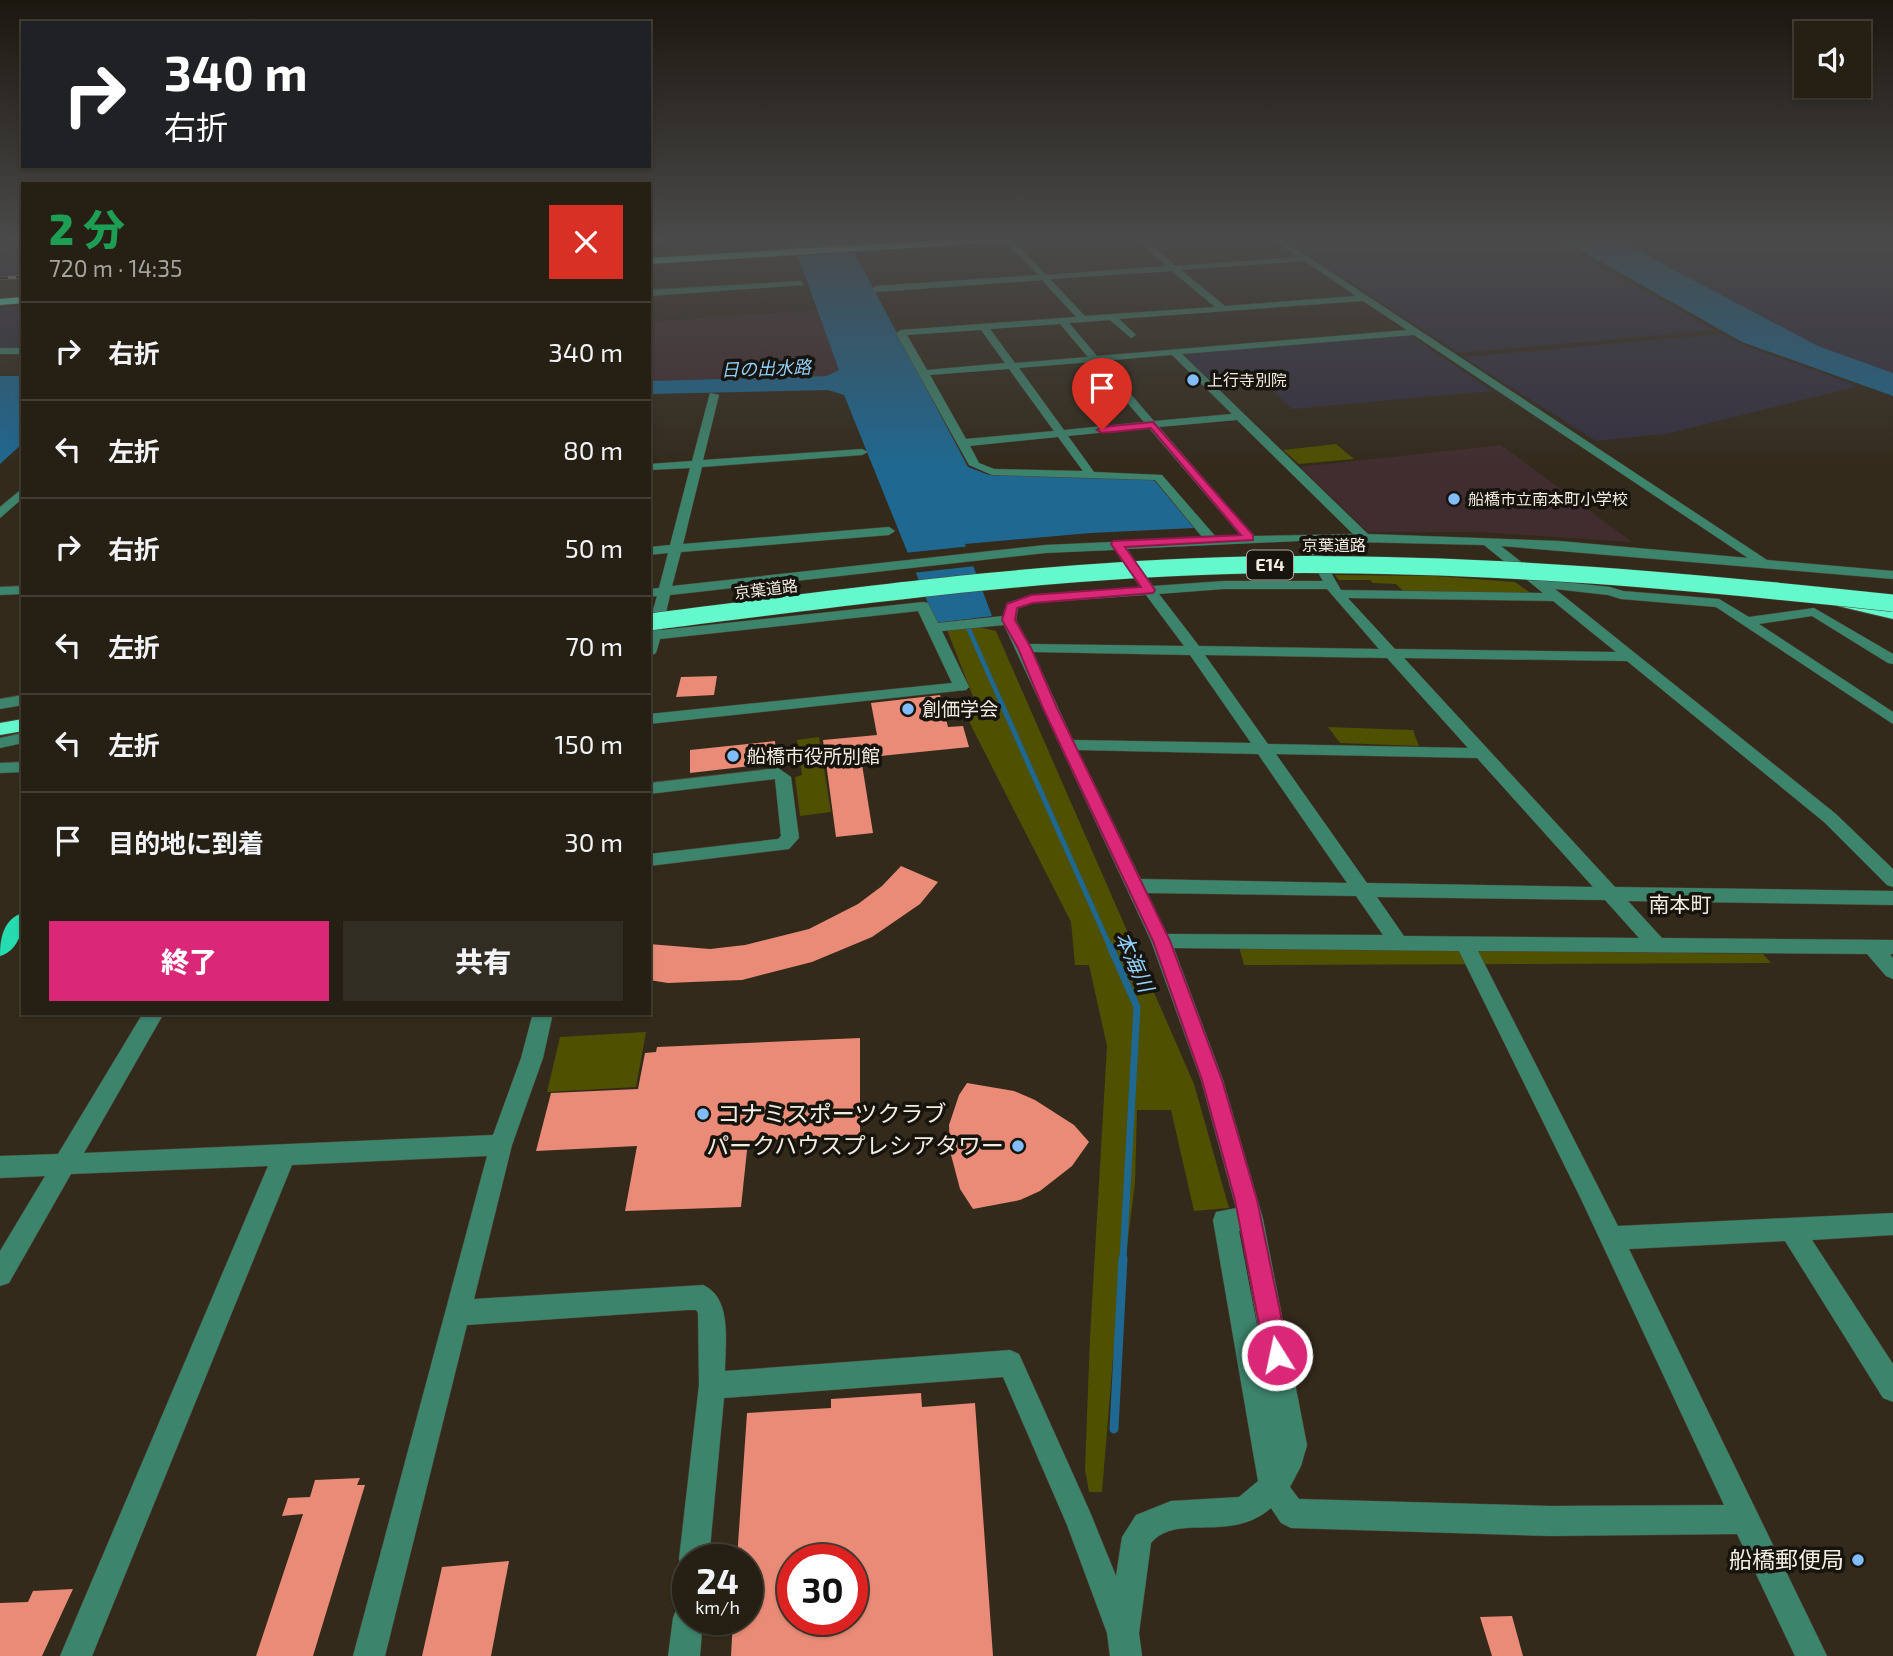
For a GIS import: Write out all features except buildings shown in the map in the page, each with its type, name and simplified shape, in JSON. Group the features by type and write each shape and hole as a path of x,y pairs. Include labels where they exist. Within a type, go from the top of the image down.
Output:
{"highway":[{"name":"京葉道路","path":"651,611 1002,570 1266,554 1503,560 1624,568 1893,594"},
{"name":"京葉道路","path":"651,631 1007,580 1129,570 1269,565 1410,565 1508,569 1893,603"},
{"path":"1810,595 1893,614"},
{"path":"0,718 21,713"},
{"path":"0,729 21,725"}],"main road":[{"path":"0,949 21,923"}],"street":[{"path":"1078,314 1082,319"},
{"path":"1149,314 901,333 975,465 992,472 1150,476 1163,480 1211,539"},
{"path":"1389,314 1764,563"},
{"path":"1112,317 1153,353"},
{"path":"1062,321 1249,538"},
{"path":"984,327 1091,475"},
{"path":"924,373 1416,332"},
{"path":"1115,344 1126,356"},
{"path":"0,351 21,351"},
{"path":"1174,352 1363,537"},
{"path":"651,719 961,687 923,606 651,631 667,590 714,395"},
{"path":"963,443 1242,416"},
{"path":"651,467 862,452"},
{"path":"0,514 21,494"},
{"path":"651,551 889,531"},
{"path":"651,593 975,555 1117,544 1304,537 1487,541 1893,575"},
{"path":"1304,537 1335,589 1657,945"},
{"path":"1487,541 1830,818 1893,880"},
{"path":"1117,544 1195,650 1399,943"},
{"path":"1540,584 1610,591 1621,595 1715,602 1748,621 1893,719"},
{"path":"1556,597 1224,585 1031,599 1012,606 1009,620 1161,941 1212,1080 1251,1219 1225,1220 1273,1486 1291,1513 1550,1521 1745,1519"},
{"path":"0,590 21,590"},
{"path":"1748,621 1814,611 1893,660"},
{"path":"932,628 1009,620"},
{"path":"1024,648 1629,657"},
{"path":"0,704 21,700"},
{"path":"0,743 21,738"},
{"path":"1067,745 1482,753"},
{"path":"0,768 21,767"},
{"path":"651,789 778,773 783,777 790,838 783,845 651,860"},
{"path":"1135,886 1893,898"},
{"path":"1161,941 1893,947"},
{"path":"1465,944 1612,1238 1811,1656"},
{"path":"1872,947 1893,971"},
{"path":"0,1274 153,1015"},
{"path":"369,1656 501,1145 532,1058 543,1015"},
{"path":"0,1167 501,1145"},
{"path":"76,1656 284,1155"},
{"path":"1612,1238 1893,1224"},
{"path":"1791,1229 1893,1388"},
{"path":"457,1313 703,1298 711,1310 712,1385 696,1544"},
{"path":"712,1385 1010,1363 1080,1522 1125,1645"},
{"path":"1125,1645 1137,1537 1145,1524 1159,1517 1244,1511 1273,1486"},
{"path":"684,1656 686,1635"}],"shaded area":[{"path":"0,314 21,314 21,348 0,347"},
{"path":"757,314 819,314 840,370 826,376 651,381 651,322"},
{"path":"1399,314 1687,314 1715,330 1459,353"},
{"path":"1758,314 1893,314 1893,373 1818,346"},
{"path":"1408,334 1492,391 1292,409 1258,377 1211,381 1182,353"},
{"path":"1722,334 1738,343 1858,386 1666,434 1596,441 1463,357"},
{"path":"1336,444 1354,459 1299,464 1283,450"},
{"name":"船橋市立南本町小学校","path":"1501,445 1632,542 1479,532 1368,532 1300,467"},
{"path":"1335,575 1435,576 1515,582 1532,594 1404,592 1396,584 1373,583 1370,580 1339,580"},
{"path":"979,627 996,631 1194,1084 1229,1208 1194,1211 1171,1110 1137,1110 1135,1183 1113,1358 1102,1492 1089,1492 1085,1469 1107,1046 1089,965 1075,965 1071,922 958,700 974,699 947,630"},
{"path":"1328,727 1413,730 1419,746 1340,743"},
{"path":"819,737 831,812 800,816 795,777 802,775 797,740"},
{"path":"1239,947 1763,954 1771,963 1244,965"},
{"path":"646,1032 636,1087 547,1092 560,1037"}],"water":[{"path":"819,314 887,314 968,467 989,475 1154,480 1194,528 1091,533 965,544 992,616 936,623 844,395 828,390 651,394 651,381 826,376 839,370"},
{"path":"1693,314 1758,314 1818,346 1893,373 1893,396 1742,342"},
{"path":"0,376 21,376 21,445 0,464"}],"pier":[{"path":"972,546 969,547 976,566 912,573 904,553"}],"waterway":[{"name":"本海川","path":"966,623 1001,702"},
{"name":"本海川","path":"1000,700 1110,947"},
{"name":"本海川","path":"1110,946 1137,1007 1123,1260"},
{"name":"本海川","path":"1114,1429 1123,1258"}],"place":[{"name":"上行寺別院","path":"1193,380"},
{"name":"船橋市立南本町小学校","path":"1454,499"},
{"name":"創価学会","path":"908,709"},
{"name":"船橋市役所別館","path":"733,756"},
{"name":"コナミスポーツクラブ","path":"703,1114"},
{"name":"パークハウスプレシアタワー","path":"1018,1146"},
{"name":"船橋郵便局","path":"1858,1560"}],"district":[{"name":"南本町","path":"1680,905"}],"route":[{"path":"1102,430 1153,425 1249,538 1117,544 1149,590 1020,601 1012,606 1008,614 1009,620 1161,941 1212,1080 1251,1219 1277,1355"}],"water label":[{"name":"日の出水路","path":"766,369"}]}
